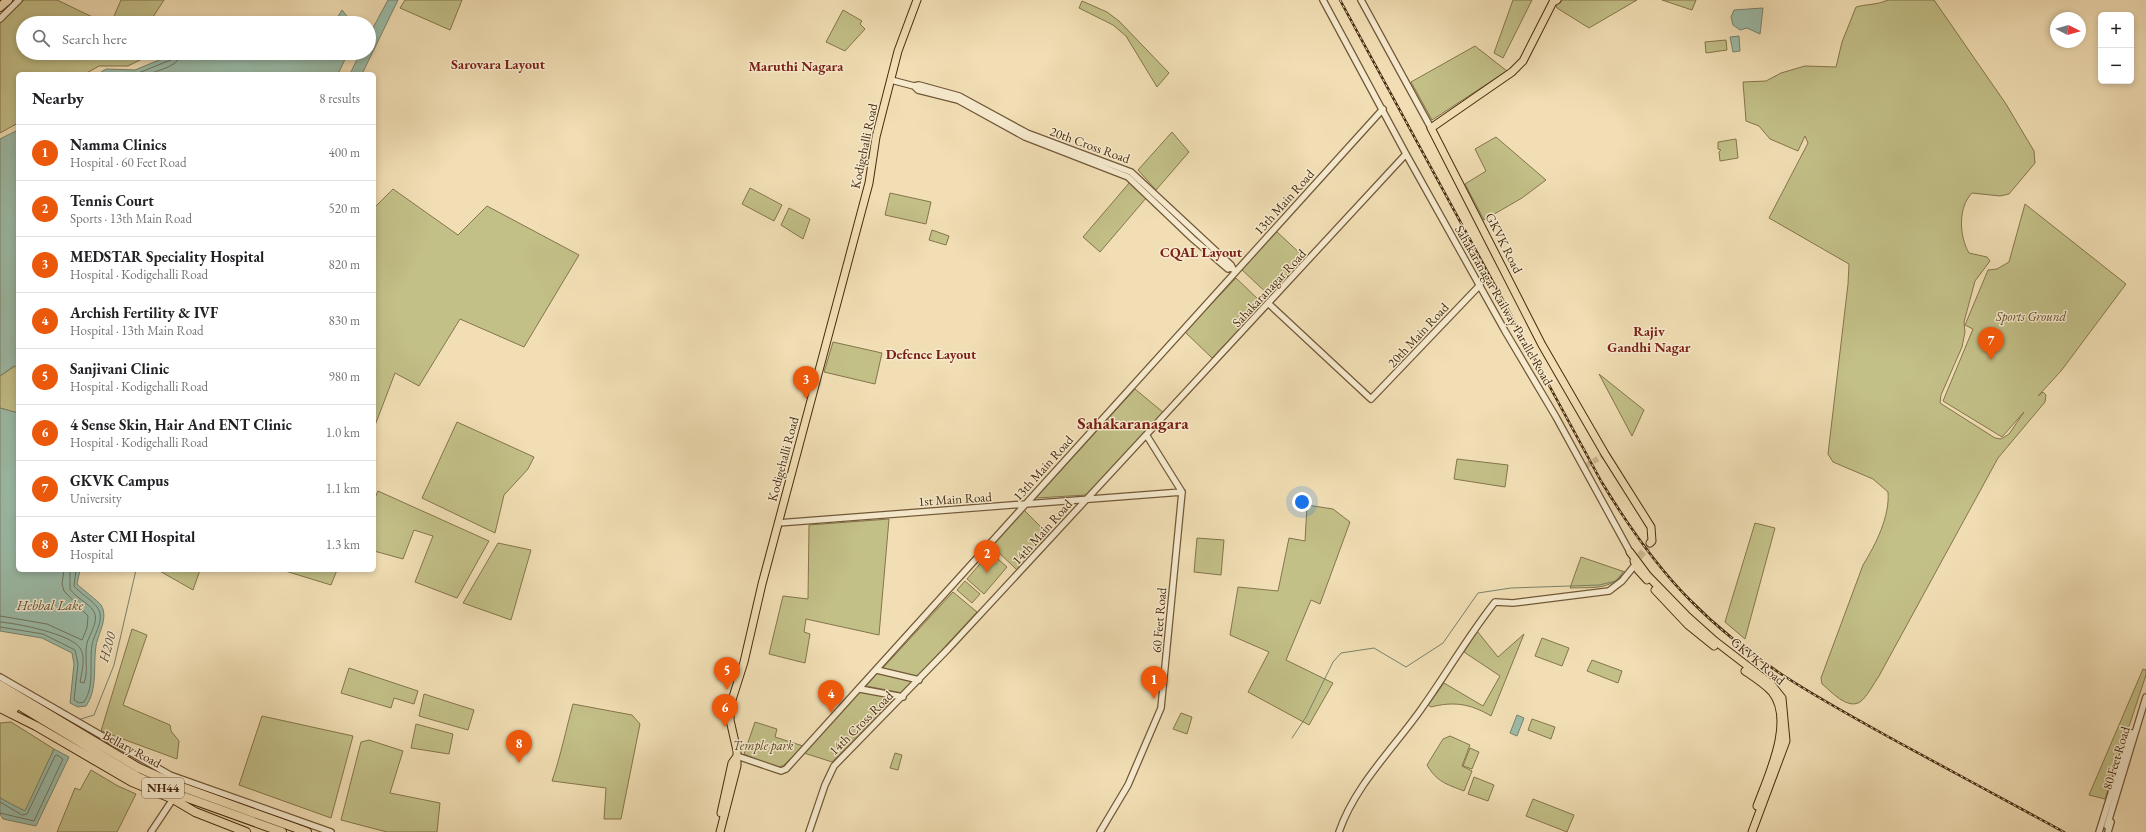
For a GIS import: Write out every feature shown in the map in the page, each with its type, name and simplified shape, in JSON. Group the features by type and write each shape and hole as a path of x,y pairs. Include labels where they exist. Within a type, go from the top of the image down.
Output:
{"highway":[{"path":"0,8 8,0"},
{"name":"Bellary Road","path":"0,685 62,727 74,744 132,782 173,799 195,812 246,832"},
{"path":"0,694 27,711"},
{"name":"Bellary Road","path":"0,701 17,710 27,711 62,727 85,732 139,768 178,786 216,796 307,832"},
{"path":"0,708 62,727"},
{"name":"Bellary Road","path":"74,744 150,783 282,832"}],"main road":[{"name":"Kodigehalli Road","path":"720,832 737,766 737,756 729,710 744,662 762,584 869,183 876,137 898,51 917,0"},
{"path":"1430,128 1512,72 1523,61 1553,2 1557,0"},
{"name":"GKVK Road","path":"1430,128 1518,294 1542,345 1603,455 1651,527 1651,542"},
{"name":"GKVK Road","path":"1635,558 1638,570 1688,625 1777,695 1784,710 1786,741 1752,832"},
{"name":"GKVK Road","path":"1747,832 1780,743 1777,695"},
{"path":"716,832 732,763 737,756"}],"street":[{"path":"0,18 19,0"},
{"name":"Sahakaranagar Railway Parallel Road","path":"1323,0 1406,154 1515,350 1556,417 1584,467"},
{"path":"1361,0 1430,128"},
{"name":"20th Cross Road","path":"891,80 959,96 1027,133 1131,172 1231,265 1234,270"},
{"name":"13th Main Road","path":"737,756 781,771 786,769 860,689 1234,270 1383,109"},
{"name":"Sahakaranagar Road","path":"1086,499 1147,436 1406,154"},
{"name":"20th Main Road","path":"1269,304 1371,399 1480,285"},
{"path":"1147,436 1182,492"},
{"name":"GKVK Road","path":"1584,467 1635,558"},
{"name":"1st Main Road","path":"778,523 1182,492"},
{"name":"60 Feet Road","path":"1100,832 1128,786 1161,708 1182,492"},
{"name":"14th Main Road","path":"919,680 1086,499"},
{"path":"1339,832 1345,815 1366,783 1422,708 1472,631 1495,602 1513,603 1609,591 1622,581 1635,558"},
{"path":"877,670 919,680"},
{"path":"0,677 62,727"},
{"name":"14th Cross Road","path":"809,832 825,785 834,766 867,730 919,680"},
{"path":"860,689 903,697"},
{"name":"80 Feet Road","path":"2135,733 2146,697"},
{"path":"2099,832 2130,733 2135,733 2138,736 2107,829"},
{"path":"216,796 331,832"},
{"path":"152,832 173,799"}],"green space":[{"path":"24,0 57,0 90,16 16,16 16,60 140,60 128,66 99,66 88,72 16,72 16,124 0,133 0,23"},
{"path":"121,0 164,0 154,16 114,16"},
{"path":"405,0 462,0 450,30 400,8"},
{"path":"1513,0 1532,0 1503,58 1494,53"},
{"path":"1563,0 1637,0 1589,28 1557,8 1556,4"},
{"path":"1662,0 1696,0 1692,10"},
{"name":"Sports Ground","path":"1888,0 1934,0 2006,104 2034,151 2035,163 2009,194 2000,196 1972,193 1964,206 1962,214 1962,230 1963,238 1969,253 1987,257 1990,261 1975,281 1964,322 1965,332 1962,347 1941,395 1940,403 1995,438 2001,439 2009,434 2024,412 2002,437 1943,401 1973,329 1965,325 1988,270 1997,269 2009,262 2025,204 2126,284 2061,371 2038,396 2043,392 2046,395 2045,402 1998,458 1879,676 1860,702 1850,704 1840,699 1822,684 1821,678 1863,565 1881,530 1887,511 1888,492 1873,479 1833,462 1828,454 1848,284 1849,264 1769,218 1808,143 1805,136 1798,151 1770,139 1759,126 1746,121 1743,82 1766,81 1781,73 1805,66 1836,67 1842,42 1856,7 1880,3"},
{"path":"1082,1 1107,12 1119,21 1169,73 1157,87 1126,36 1113,25 1079,8"},
{"path":"843,10 862,21 860,24 865,29 845,51 826,42"},
{"path":"1726,40 1727,50 1706,53 1705,42"},
{"path":"1475,46 1507,71 1432,120 1411,82"},
{"path":"1172,132 1189,152 1156,190 1138,170"},
{"path":"1496,137 1546,180 1522,198 1484,220 1465,184 1486,171 1475,149"},
{"path":"1736,139 1738,158 1720,161 1719,152 1721,150 1718,149 1718,142"},
{"path":"1130,182 1147,197 1100,252 1083,237"},
{"path":"750,188 782,205 774,221 742,204"},
{"path":"393,189 458,235 487,206 579,255 524,347 460,319 419,386 395,373 376,423 376,206"},
{"path":"890,193 931,202 926,224 885,215"},
{"path":"789,208 810,219 803,239 781,225"},
{"path":"932,230 949,236 946,245 929,240"},
{"path":"1276,231 1305,258 1270,296 1241,269"},
{"path":"1236,278 1263,304 1212,358 1185,332"},
{"path":"833,342 882,353 875,384 824,372"},
{"path":"16,367 16,412 0,408 0,376"},
{"path":"1599,374 1644,410 1632,436"},
{"path":"1135,389 1164,413 1086,495 1036,498"},
{"path":"457,422 534,457 528,469 504,495 495,533 422,498"},
{"path":"1457,459 1508,465 1505,487 1454,479"},
{"path":"378,491 489,541 457,598 415,582 433,536 414,530 403,559 376,552 376,496"},
{"path":"1307,505 1333,509 1350,522 1320,604 1311,600 1286,660 1333,683 1309,725 1248,692 1269,652 1230,635 1238,587 1278,591 1289,538 1305,541"},
{"path":"1023,509 1049,535 1017,570 991,545"},
{"path":"889,519 879,635 806,619 804,632 810,634 805,663 769,654 783,596 808,599 809,525"},
{"path":"1755,523 1775,528 1745,639 1725,622"},
{"path":"1197,538 1224,540 1221,575 1194,572"},
{"path":"498,543 531,550 511,620 463,603"},
{"path":"990,552 1007,567 984,594 967,579"},
{"path":"1581,557 1625,572 1619,578 1607,585 1593,588 1570,588"},
{"path":"162,572 199,572 193,590"},
{"path":"289,572 336,572 331,585"},
{"path":"965,581 980,594 972,603 957,590"},
{"path":"953,592 977,612 917,677 882,669"},
{"path":"132,629 147,635 123,705 170,725 171,731 179,741 177,759 101,731"},
{"path":"1477,631 1498,657 1524,634 1491,716 1469,706 1447,704 1431,707 1428,705 1444,683 1483,706 1500,676 1464,652"},
{"path":"1542,638 1569,648 1562,666 1535,656"},
{"path":"1592,660 1622,671 1618,683 1587,671"},
{"path":"349,668 418,691 414,704 394,698 391,708 341,693"},
{"path":"2143,669 2146,670 2146,675 2105,799 2089,795"},
{"path":"878,672 914,680 902,693 866,686"},
{"path":"861,691 894,699 832,762 804,753"},
{"path":"424,694 474,710 468,730 419,716"},
{"path":"573,704 632,715 640,724 621,819 604,819 606,788 552,781"},
{"path":"1181,713 1192,717 1187,734 1173,729"},
{"path":"262,716 353,736 331,818 239,785"},
{"path":"1532,719 1555,727 1551,739 1528,730"},
{"path":"11,722 54,749 25,812 0,798 0,723"},
{"name":"Temple park","path":"755,722 777,729 775,737 803,746 784,765 778,768 744,754"},
{"path":"416,724 453,734 449,754 411,748"},
{"path":"1450,736 1470,745 1462,766 1472,771 1464,791 1438,779 1427,765 1443,739"},
{"path":"369,740 403,751 390,793 440,803 437,832 387,832 341,820 361,742"},
{"path":"1470,748 1479,752 1472,769 1463,766"},
{"path":"895,753 902,755 898,770 890,768"},
{"path":"91,770 118,786 136,794 117,832 57,832 75,788 80,790"},
{"path":"1474,777 1494,785 1488,801 1468,794"},
{"path":"1533,799 1574,815 1567,832 1526,816"}],"water":[{"path":"388,0 398,0 376,45 376,22"},
{"path":"1763,8 1760,34 1747,28 1740,30 1733,25 1731,17 1734,10"},
{"path":"342,10 347,16 338,16"},
{"path":"1739,36 1740,51 1733,52 1730,37"},
{"path":"159,60 345,60 339,72 101,72 106,69 135,70"},
{"path":"357,60 369,60 363,72 351,72"},
{"path":"16,131 16,367 14,366 0,376 0,139"},
{"name":"Hebbal Lake","path":"0,408 16,412 16,572 80,572 77,584 101,605 103,610 104,615 102,626 95,653 94,685 90,699 86,706 78,707 70,703 74,664 72,653 42,638 0,631"},
{"path":"1517,715 1524,718 1517,736 1510,733"},
{"path":"54,749 69,757 36,826 3,819 0,814 0,798 25,811"}],"waterway":[{"name":"H200","path":"81,719 94,715 114,665 136,572"},
{"path":"1292,738 1306,717 1333,662 1341,653 1374,648 1406,667 1443,643 1478,593 1511,588 1599,585 1616,581 1623,572"}],"tunnel":[{"path":"1586,466 1602,456"},
{"path":"1639,557 1650,543"},
{"path":"2105,832 2107,826"}],"railway":[{"path":"1340,0 1601,481 1631,528 1677,587 1738,643 1762,661 1814,695 2064,832"}],"place":[{"name":"GKVK Campus","path":"1991,360"},
{"name":"MEDSTAR Speciality Hospital","path":"806,399"},
{"name":"Tennis Court","path":"987,573"},
{"name":"Sanjivani Clinic","path":"727,690"},
{"name":"Namma Clinics","path":"1154,699"},
{"name":"Archish Fertility & IVF","path":"831,713"},
{"name":"4 Sense Skin, Hair And ENT Clinic","path":"725,727"},
{"name":"Aster CMI Hospital","path":"519,763"}],"district":[{"name":"Sarovara Layout","path":"498,64"},
{"name":"Maruthi Nagara","path":"796,66"},
{"name":"CQAL Layout","path":"1201,252"},
{"name":"Rajiv Gandhi Nagar","path":"1649,340"},
{"name":"Defence Layout","path":"931,354"},
{"name":"Sahakaranagara","path":"1133,423"}]}
